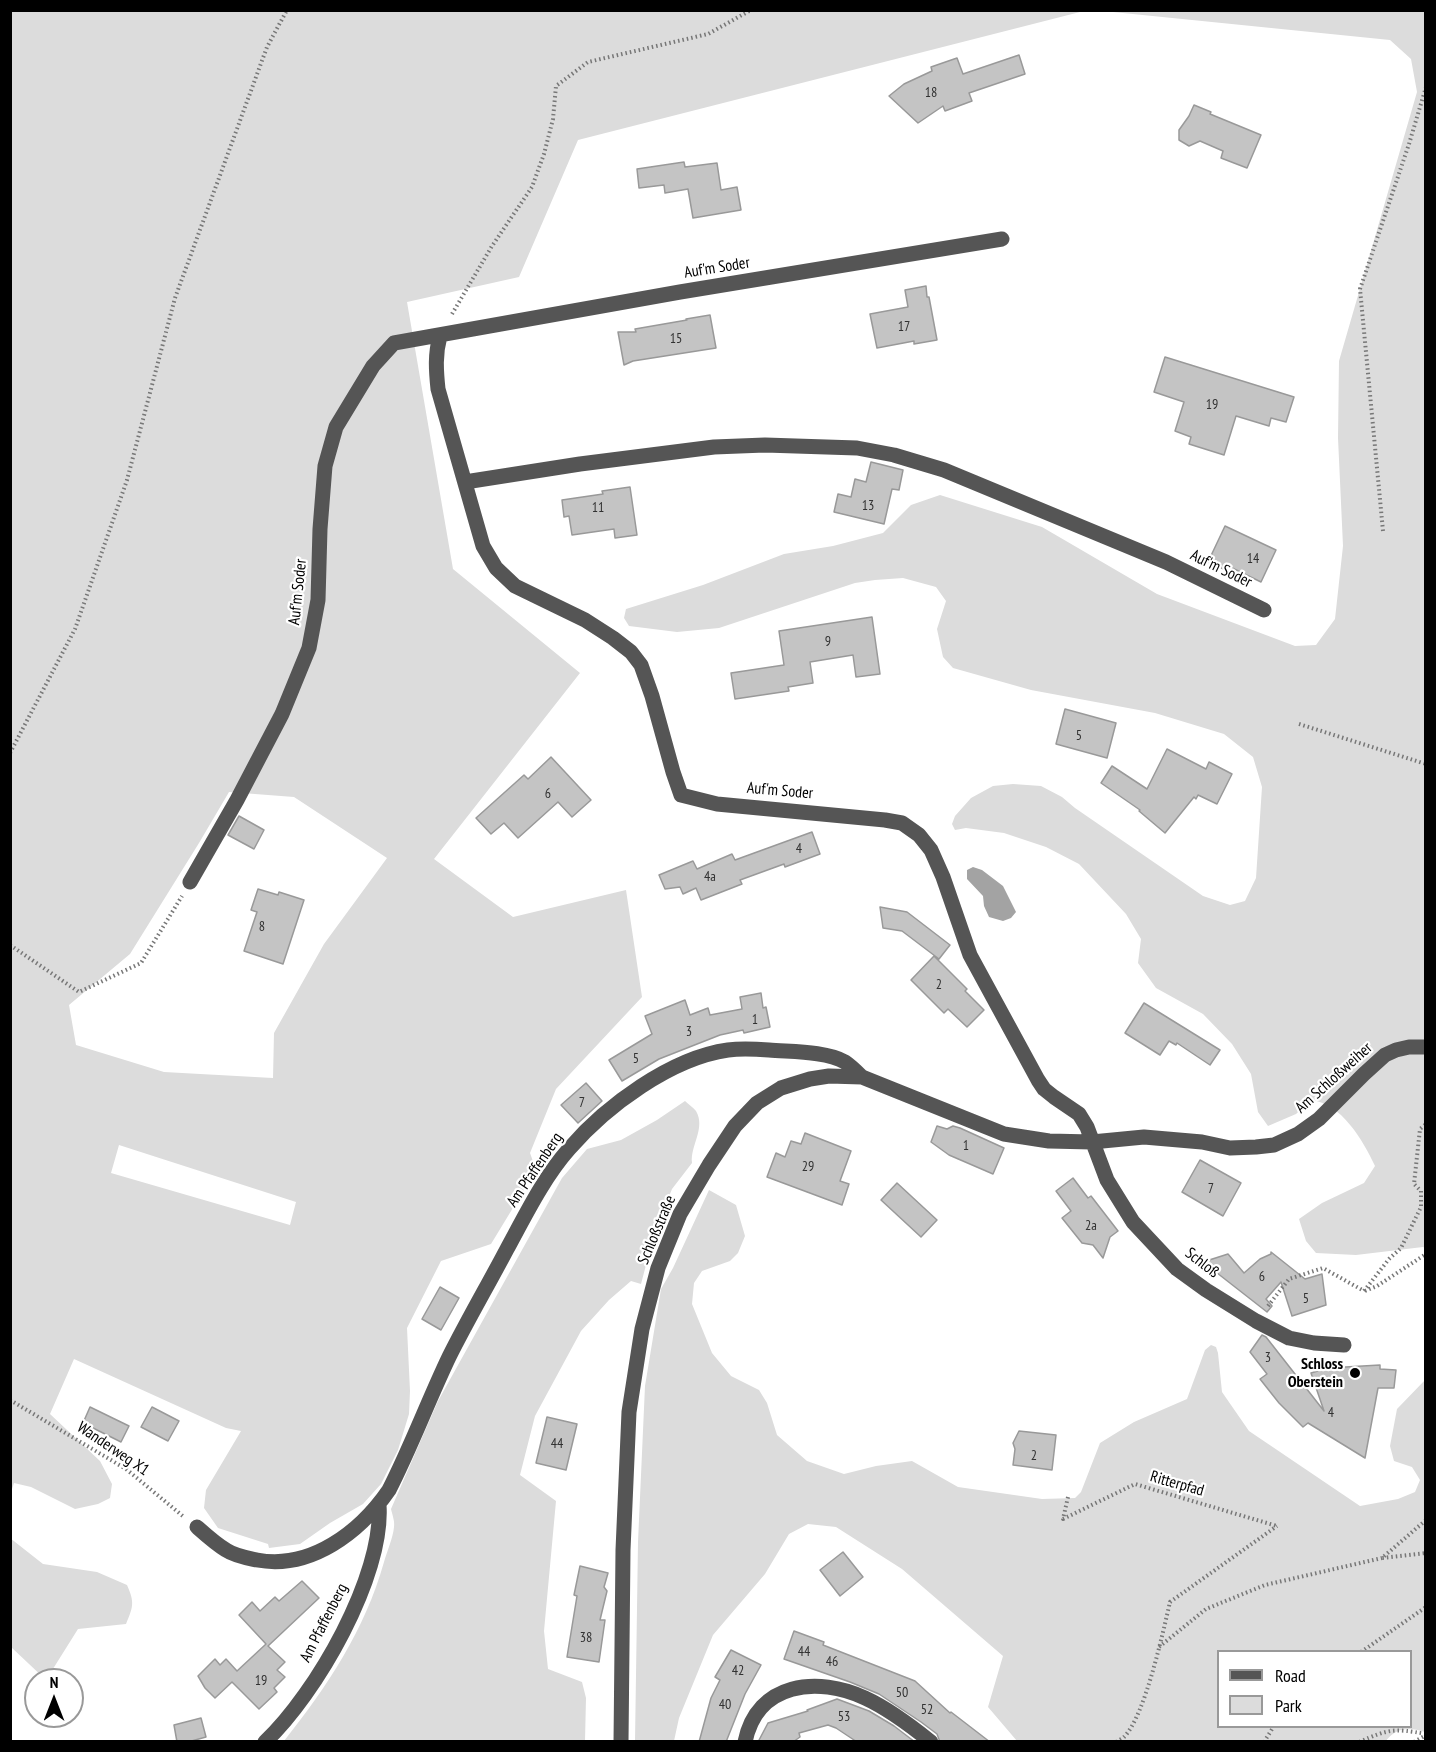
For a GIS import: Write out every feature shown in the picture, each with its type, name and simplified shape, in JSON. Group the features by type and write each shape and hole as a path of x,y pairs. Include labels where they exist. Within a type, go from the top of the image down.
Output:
{"street":[{"name":"Auf'm Soder","path":"190,882 237,800 282,714 309,648 318,600 325,466 336,427 373,366 394,343 668,294 1002,239"},
{"name":"Auf'm Soder","path":"440,336 435,363 438,389 483,546 496,568 515,586 585,620 631,652 641,665 652,696 681,795 717,804 885,820 902,823 919,835 931,850 943,877 969,955 1038,1080 1044,1089 1078,1114 1087,1127 1092,1142"},
{"name":"Auf'm Soder","path":"465,482 580,464 714,447 765,445 857,448 894,455 944,470 1166,562 1264,610"},
{"name":"Am Schloßweiher","path":"1092,1142 1144,1137 1202,1142 1230,1148 1274,1145 1298,1134 1319,1119 1385,1055 1402,1048 1425,1047"},
{"name":"Am Pfaffenberg","path":"196,1527 227,1551 267,1562 290,1561 311,1556 332,1545 351,1532 379,1505 399,1470 449,1357 525,1215 568,1149 590,1127 646,1083 705,1055 729,1050 759,1049 833,1057 845,1062 862,1077"},
{"name":"Schloßstraße","path":"621,1742 623,1550 629,1412 642,1329 658,1268 680,1214 735,1126 758,1102 782,1088 829,1076 862,1077 1004,1134 1049,1141 1092,1142"},
{"name":"Schloß","path":"1092,1142 1107,1180 1133,1222 1177,1269 1256,1321 1289,1338 1314,1343 1344,1345"},
{"name":"Am Pfaffenberg","path":"265,1742 313,1683 352,1613 367,1576 374,1550 380,1517 379,1505"},
{"path":"745,1742 756,1714 769,1698 784,1691 808,1686 840,1690 866,1698 900,1717 931,1742"}],"path":[{"path":"10,753 75,629 128,480 175,298 267,47 287,10"},
{"path":"440,336 492,246 532,188 553,119 556,86 588,62 708,34 751,10"},
{"path":"1383,531 1360,289 1409,144 1425,87"},
{"path":"1299,724 1425,764"},
{"path":"10,945 79,992 141,963 190,882"},
{"path":"1364,1292 1389,1258 1401,1248 1421,1207 1421,1191 1414,1184 1420,1129 1425,1124"},
{"path":"1364,1292 1425,1254"},
{"path":"1256,1321 1289,1279 1319,1269 1323,1268 1364,1292"},
{"name":"Wanderweg X1","path":"10,1400 126,1469 196,1527"},
{"name":"Ritterpfad","path":"1068,1497 1063,1519 1135,1484 1277,1526 1170,1602 1160,1647"},
{"path":"1382,1558 1425,1520"},
{"path":"1116,1742 1125,1736 1137,1716 1160,1647 1206,1609 1265,1585 1382,1558 1425,1553"},
{"path":"1364,1650 1425,1607"},
{"path":"1264,1742 1273,1728"},
{"path":"1359,1742 1389,1730 1425,1735"},
{"path":"1414,1742 1425,1735"}],"green space":[{"path":"11,11 1084,11 578,140 519,277 407,302 453,569 580,673 434,859 513,917 626,890 642,997 556,1089 530,1153 536,1170 491,1244 441,1261 407,1328 409,1414 398,1450 381,1484 363,1504 300,1544 269,1548 268,1544 218,1528 204,1508 206,1490 241,1431 226,1428 74,1359 50,1414 100,1461 112,1484 110,1498 98,1504 75,1509 31,1487 14,1483 11,1492","holes":["229,792 294,797 387,858 324,944 274,1033 273,1078 164,1072 76,1045 69,1005 130,954","119,1145 296,1202 290,1225 111,1173"]},
{"path":"1103,11 1425,11 1425,1248 1356,1255 1316,1253 1306,1241 1299,1219 1322,1203 1364,1183 1375,1166 1350,1124 1332,1108 1311,1100 1296,1114 1268,1126 1258,1112 1251,1074 1232,1044 1203,1014 1156,988 1138,963 1141,939 1126,914 1079,864 1046,847 1004,833 966,828 955,830 952,824 955,816 971,798 993,786 1013,784 1041,786 1062,797 1203,896 1230,905 1245,901 1256,878 1262,787 1253,757 1224,734 1155,713 1031,690 953,668 943,657 937,629 946,601 936,587 903,578 855,583 719,628 677,632 629,626 624,618 626,609 703,585 784,554 833,546 883,533 911,505 940,495 1042,527 1157,594 1295,646 1316,645 1335,619 1343,546 1338,438 1339,361 1417,92 1411,59 1390,40"},
{"path":"685,1101 699,1117 699,1130 692,1163 672,1189 655,1231 641,1284 631,1281 609,1300 581,1331 535,1416 520,1475 556,1501 544,1631 548,1669 582,1682 586,1698 585,1741 284,1741 330,1679 355,1634 376,1587 391,1540 394,1520 391,1509 438,1401 562,1178 587,1149 621,1140"},
{"path":"709,1190 736,1205 745,1236 738,1253 730,1261 702,1271 694,1283 692,1304 712,1353 731,1376 759,1390 767,1403 777,1435 807,1461 844,1474 876,1466 912,1461 958,1487 1042,1499 1075,1498 1081,1492 1100,1443 1134,1422 1187,1399 1205,1350 1211,1345 1216,1347 1218,1353 1222,1392 1249,1431 1360,1506 1398,1499 1415,1492 1420,1480 1412,1467 1394,1461 1390,1446 1397,1409 1425,1380 1425,1732 1414,1729 1398,1731 1385,1742 1017,1741 988,1707 1003,1656 902,1569 836,1527 808,1524 789,1534 765,1574 713,1635 679,1718 674,1741 635,1741 638,1542 645,1386 661,1289"},
{"path":"10,1538 43,1564 97,1572 127,1585 132,1609 126,1624 78,1629 54,1668 33,1668 11,1647"}],"shaded area":[{"path":"973,867 982,870 1003,886 1016,912 1011,918 1003,921 989,917 983,896 967,879 967,870"}],"building":[{"path":"1019,55 1025,74 969,93 972,101 945,111 943,106 918,123 889,96 904,84 932,71 931,67 957,58 963,74"},
{"path":"1194,105 1261,135 1247,168 1221,158 1223,151 1200,141 1189,146 1179,140 1179,130"},
{"path":"684,162 685,167 717,163 721,190 737,187 741,210 693,218 688,189 665,193 664,185 639,188 637,169"},
{"path":"926,286 937,340 914,344 914,341 877,348 870,314 908,307 905,290"},
{"path":"710,315 716,348 633,361 624,365 618,332 636,332 635,329"},
{"path":"1165,357 1294,397 1286,422 1271,418 1269,426 1236,416 1224,455 1189,444 1191,437 1175,431 1184,402 1154,392"},
{"path":"871,462 903,470 899,490 892,489 884,524 834,512 838,494 851,497 855,479 866,482"},
{"path":"630,487 637,535 615,538 614,529 572,535 569,516 564,517 562,500 603,494 602,491"},
{"path":"1225,526 1276,550 1261,582 1230,567 1228,571 1208,562"},
{"path":"872,617 880,674 856,677 853,655 810,662 813,683 788,687 789,691 735,699 731,673 784,665 779,631"},
{"path":"1065,709 1116,723 1107,758 1056,744"},
{"path":"1167,749 1206,769 1209,762 1232,774 1217,804 1198,795 1196,799 1194,797 1165,833 1140,810 1101,783 1112,766 1147,789"},
{"path":"551,757 591,800 572,817 558,802 518,838 504,823 491,834 476,818 524,775 528,779"},
{"path":"239,816 264,830 254,849 228,835"},
{"path":"812,832 820,854 740,880 742,884 701,900 696,888 683,894 680,887 665,889 659,875 693,861 697,869 732,854 735,860"},
{"path":"258,889 278,895 279,892 304,900 283,964 244,951 257,912 251,910"},
{"path":"880,907 907,912 950,945 939,959 902,931 883,928"},
{"path":"934,956 984,1010 967,1027 948,1009 944,1013 911,980"},
{"path":"761,993 763,1008 766,1007 770,1027 744,1033 743,1030 720,1035 659,1059 622,1081 609,1060 652,1034 645,1016 685,1000 690,1015 708,1008 710,1015 742,1009 740,997"},
{"path":"1144,1003 1220,1050 1210,1065 1177,1043 1176,1045 1169,1041 1160,1055 1125,1033"},
{"path":"586,1083 602,1101 578,1123 561,1105"},
{"path":"937,1126 947,1129 953,1126 960,1128 1004,1148 993,1174 949,1155 931,1142"},
{"path":"805,1133 851,1151 840,1181 849,1184 842,1205 767,1177 776,1153 785,1157 791,1141 801,1144"},
{"path":"1200,1160 1241,1183 1223,1216 1182,1192"},
{"path":"1073,1178 1088,1198 1091,1196 1118,1231 1110,1237 1103,1258 1093,1245 1082,1243 1062,1218 1071,1211 1056,1191"},
{"path":"897,1183 937,1220 921,1237 881,1200"},
{"path":"1271,1252 1305,1279 1322,1274 1326,1305 1292,1316 1281,1282 1266,1299 1272,1306 1267,1312 1203,1262 1228,1254 1244,1273"},
{"path":"440,1287 459,1298 441,1330 422,1319"},
{"name":"Schloss Oberstein","path":"1262,1335 1266,1337 1324,1411 1311,1373 1328,1368 1380,1365 1380,1369 1396,1370 1394,1388 1378,1388 1365,1458 1308,1423 1303,1427 1279,1403 1260,1379 1267,1374 1250,1352"},
{"path":"90,1407 129,1426 121,1442 83,1423"},
{"path":"152,1407 179,1421 168,1441 141,1427"},
{"path":"547,1417 577,1424 566,1470 536,1463"},
{"path":"1019,1431 1056,1435 1052,1470 1013,1465 1015,1449 1013,1443"},
{"path":"843,1552 863,1577 840,1596 820,1570"},
{"path":"580,1566 608,1573 604,1587 607,1591 600,1620 605,1620 599,1662 567,1657 577,1596 574,1595"},
{"path":"302,1581 319,1598 268,1646 285,1662 277,1670 285,1677 274,1688 277,1692 259,1709 232,1682 215,1698 198,1676 215,1659 220,1665 226,1659 237,1671 266,1644 239,1615 252,1602 260,1611 275,1597 279,1601"},
{"path":"794,1631 824,1642 823,1645 915,1681 950,1713 990,1742 940,1742 937,1734 879,1694 784,1659"},
{"path":"731,1650 761,1665 745,1694 726,1742 699,1742 711,1698 720,1680 715,1677"},
{"path":"837,1699 869,1711 915,1742 857,1742 828,1725 799,1733 800,1737 793,1742 758,1742 768,1723 808,1711"},
{"path":"201,1718 206,1737 188,1742 177,1742 174,1725"}],"place":[{"name":"Schloss Oberstein","path":"1355,1373"}]}
